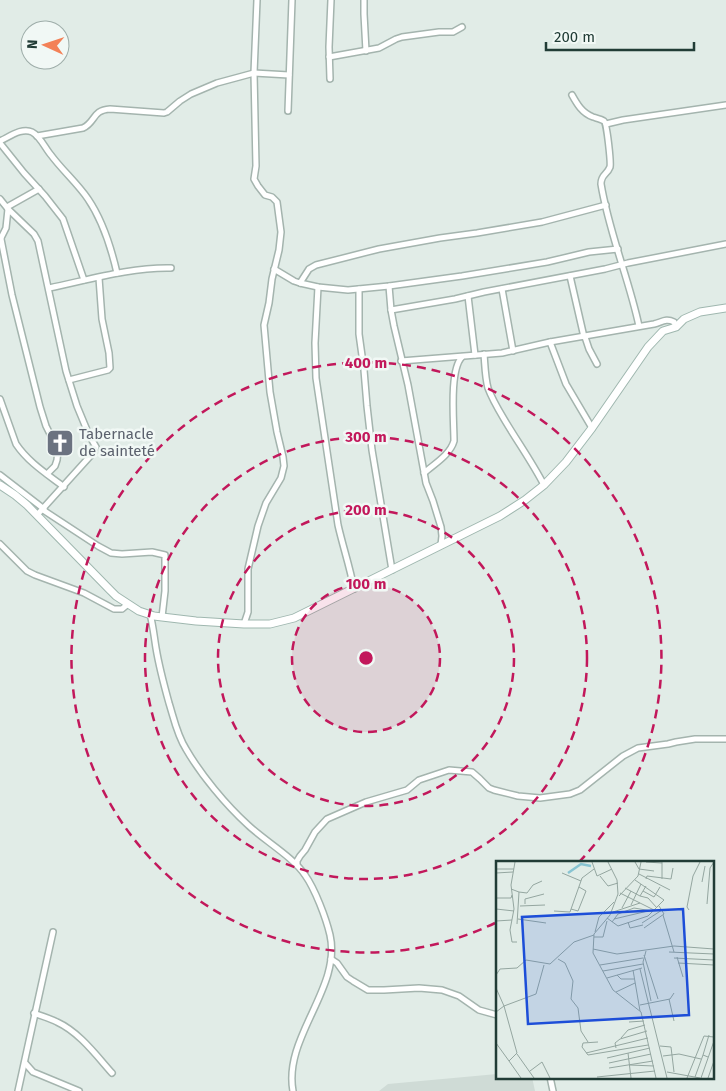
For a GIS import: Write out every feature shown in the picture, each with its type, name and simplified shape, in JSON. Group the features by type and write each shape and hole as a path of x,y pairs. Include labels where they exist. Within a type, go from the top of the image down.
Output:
{"main road":[{"path":"0,485 41,511 109,589 139,611 162,617 196,621 270,624 294,618 354,589 507,512 525,500 544,485 566,462 648,347 663,331 700,312 726,308"}],"street":[{"path":"244,624 248,612 248,569 258,526 266,503 281,478 284,466 270,392 264,325 281,242 279,208 275,199 262,193 254,179 256,166 254,73 258,0"},
{"path":"288,111 292,0"},
{"path":"330,79 331,0"},
{"path":"364,0 366,51"},
{"path":"329,56 383,47 402,37 453,32 462,27"},
{"path":"37,136 83,128 104,109 164,113 197,90 217,83 254,73 289,75"},
{"path":"572,95 580,109 586,114 603,120 606,124 610,166 601,181 639,326"},
{"path":"606,124 726,106"},
{"path":"84,280 63,219 0,142 26,130 33,132 37,136 50,155 87,197 108,238 117,273"},
{"path":"7,208 39,189"},
{"path":"0,199 34,234 38,241 69,380 77,406 96,447 64,487 41,511"},
{"path":"300,283 309,269 316,265 379,249 542,222 606,205"},
{"path":"7,208 6,228 1,239 12,295 40,407 46,426 58,450 58,460 47,474"},
{"path":"391,310 726,244"},
{"path":"274,269 300,283 348,290 389,286 533,264 588,252 618,249"},
{"path":"49,288 117,273 171,268"},
{"path":"570,276 584,337 597,364"},
{"path":"69,380 110,368 102,319 99,278"},
{"path":"389,286 391,310 408,385 426,483 441,527 441,545"},
{"path":"318,287 315,343 316,378 338,525 354,589"},
{"path":"359,289 359,334 372,450 392,570"},
{"path":"502,289 513,351"},
{"path":"468,296 475,355"},
{"path":"402,360 502,353 550,342 654,324 666,320 674,322 676,326"},
{"path":"550,342 566,384 592,428"},
{"path":"484,354 486,379 492,398 537,470 544,485"},
{"path":"424,473 453,445 454,387 458,364 462,357"},
{"path":"0,398 16,444 31,461 64,487"},
{"path":"0,475 41,511 111,553 152,552 165,555 165,591 162,617"},
{"path":"0,544 27,571 35,576 84,593 114,609 122,609 128,604"},
{"path":"150,614 155,646 165,686 180,738 186,750 209,782 248,826 297,865 306,876 316,896 330,936 331,959 321,994 296,1052 292,1076 293,1091"},
{"path":"297,865 297,861 315,832 327,819 366,802 407,790 419,780 449,770 472,772 489,788 494,790 518,796 540,798 570,794 580,790 623,756 638,748 695,739 726,739"},
{"path":"290,859 300,856"},
{"path":"18,1091 53,932"},
{"path":"331,959 337,962 347,977 368,990 418,988 442,990 459,996 480,1010 496,1015"},
{"path":"34,1013 65,1026 84,1042 112,1073"},
{"path":"25,1063 33,1072 79,1091"},
{"path":"550,1078 553,1091"}],"shaded area":[{"path":"496,1074 496,1078 532,1078 535,1091 379,1091 388,1084"}],"place":[{"name":"Tabernacle de sainteté","path":"60,443"}]}
